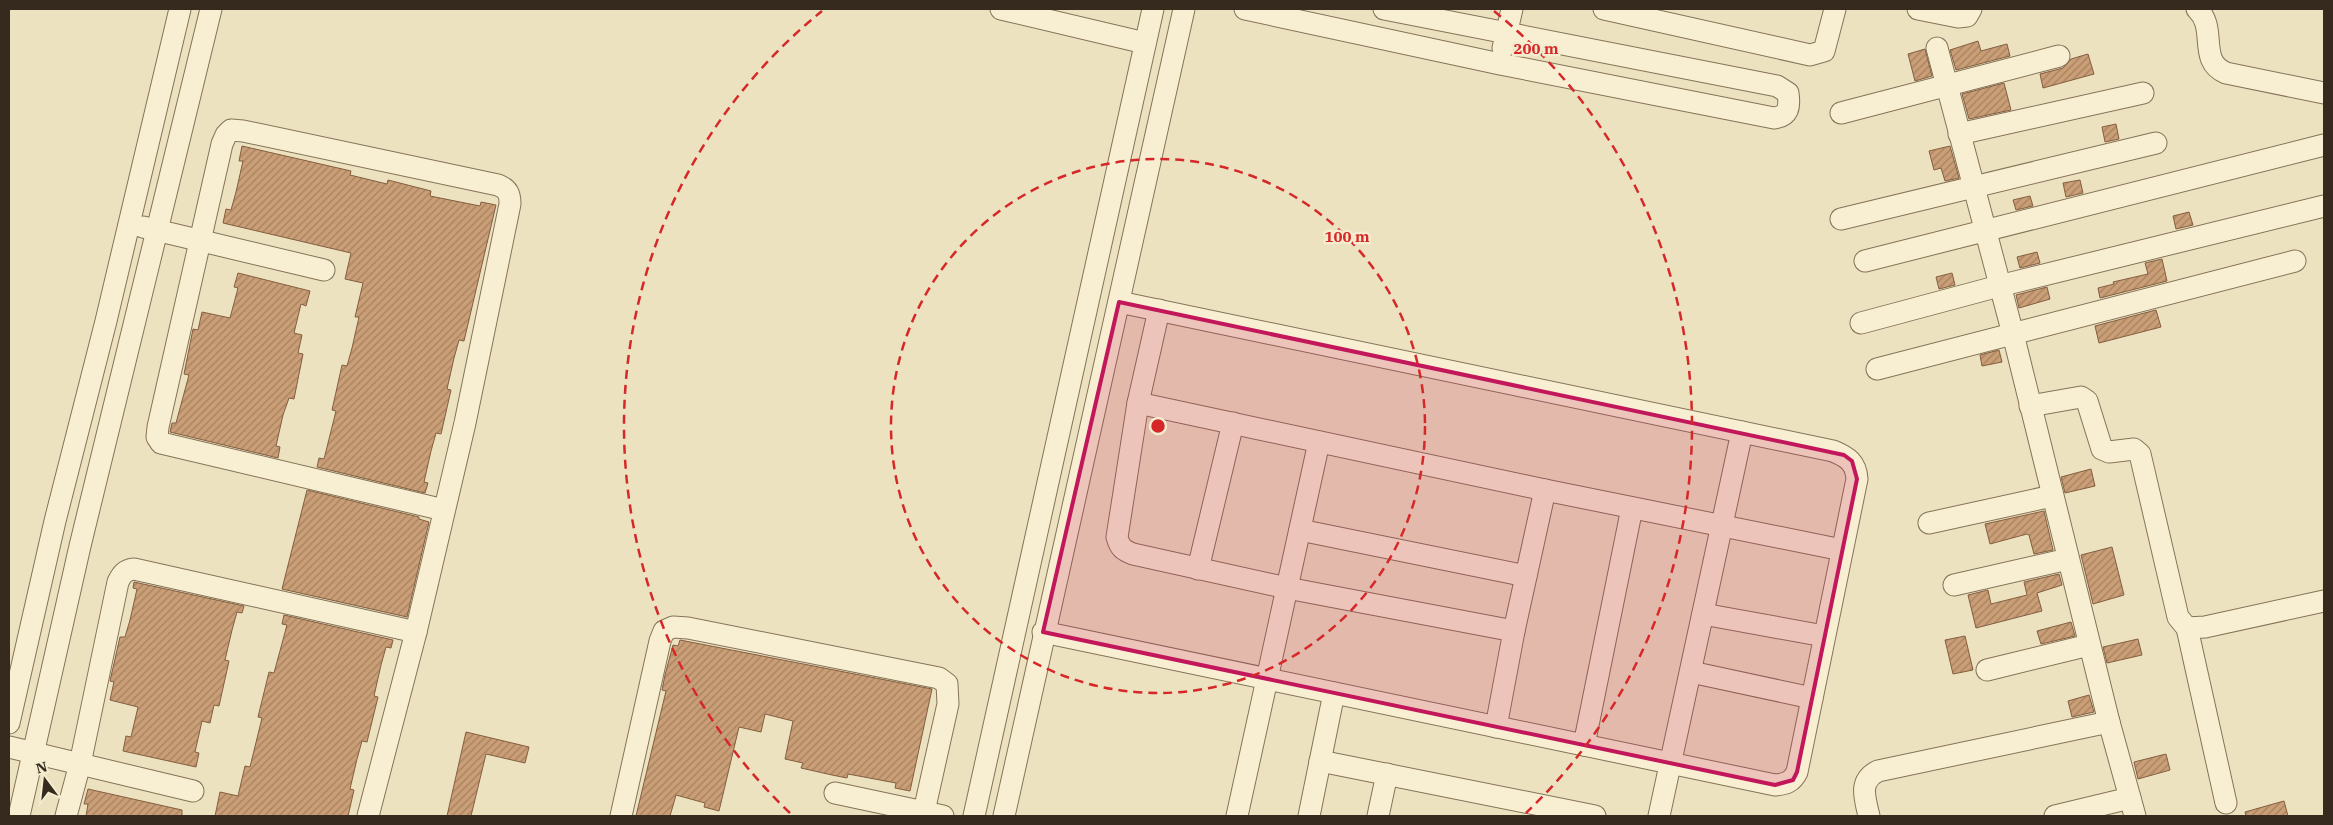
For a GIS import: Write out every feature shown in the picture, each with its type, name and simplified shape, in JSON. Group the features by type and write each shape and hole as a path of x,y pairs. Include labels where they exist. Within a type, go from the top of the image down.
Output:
{"street":[{"path":"9,723 55,521 180,9"},
{"path":"19,816 80,546 211,9"},
{"path":"1001,9 1145,43"},
{"path":"974,816 1017,626 1086,300 1153,9"},
{"path":"1004,816 1184,9"},
{"path":"1245,9 1500,64 1774,118 1783,117 1788,112 1790,103 1788,93 1777,86 1384,9"},
{"path":"1500,64 1512,9"},
{"path":"1604,9 1810,55 1824,51 1835,9"},
{"path":"1918,9 1958,17 1967,16 1971,9"},
{"path":"2197,9 2207,22 2210,54 2216,68 2226,73 2324,93"},
{"path":"1937,48 1984,231 2013,334 2089,645 2132,807 2055,816"},
{"path":"1841,113 2059,56"},
{"path":"1959,134 2143,93"},
{"path":"368,816 416,632 444,510 510,204 510,194 506,188 231,130 226,135 222,144 157,437 161,443 444,510"},
{"path":"1841,219 2156,143"},
{"path":"1865,261 2324,145"},
{"path":"1861,323 1999,286 2324,206"},
{"path":"128,224 324,270"},
{"path":"1877,369 2295,261"},
{"path":"1044,632 1775,785 1786,784 1793,780 1797,772 1857,479 1852,461 1833,451 1119,302"},
{"path":"1158,310 1138,403 1117,537 1119,545 1124,550 1133,554 1287,588 1514,631"},
{"path":"2030,406 2081,397 2087,401 2091,410 2098,441 2102,449 2109,452 2134,449 2140,454 2178,617 2187,628 2226,803"},
{"path":"1138,403 1545,490 1842,550"},
{"path":"1198,569 1233,424"},
{"path":"1660,816 1742,432"},
{"path":"1236,816 1319,442"},
{"path":"1496,727 1514,631 1545,490"},
{"path":"1929,523 2052,496"},
{"path":"1584,745 1632,508"},
{"path":"1300,530 1526,576"},
{"path":"1954,586 2068,559"},
{"path":"66,816 80,764 118,582 122,574 127,570 134,569 416,632"},
{"path":"2187,628 2204,628 2324,601"},
{"path":"1703,614 1824,636"},
{"path":"621,816 660,641 664,631 673,626 939,678 947,684 948,704 930,815 835,793"},
{"path":"1987,670 2089,645"},
{"path":"1691,672 1812,698"},
{"path":"1309,816 1334,693"},
{"path":"1869,816 1864,785 1869,776 1878,771 2109,722"},
{"path":"9,748 34,752 193,791"},
{"path":"1320,761 1590,816"},
{"path":"1378,816 1387,774"}],"highlighted area":[{"path":"1119,302 1844,455 1852,461 1857,479 1797,772 1793,780 1775,785 1043,632"}],"building":[{"path":"1978,41 1981,51 2007,44 2010,56 1956,70 1950,50"},
{"path":"1925,49 1932,76 1915,81 1908,54"},
{"path":"2088,54 2094,74 2043,88 2040,74 2063,68 2071,59"},
{"path":"2004,83 2011,110 1969,119 1962,94"},
{"path":"2116,124 2119,139 2105,142 2102,127"},
{"path":"242,146 351,171 350,175 387,184 388,180 431,191 430,196 480,206 481,202 496,205 464,341 459,340 454,358 447,389 451,390 441,434 436,433 431,451 424,482 428,483 425,493 317,467 319,458 324,459 336,411 332,410 342,365 347,366 352,348 359,317 355,317 363,283 345,279 351,253 223,223 226,209 231,210 236,192 243,161 239,161"},
{"path":"1950,146 1959,178 1945,181 1941,168 1934,170 1929,151"},
{"path":"2080,180 2083,193 2066,197 2063,183"},
{"path":"2030,196 2033,206 2016,210 2013,200"},
{"path":"2189,212 2193,225 2176,229 2173,216"},
{"path":"2037,252 2040,263 2020,268 2017,257"},
{"path":"2162,259 2167,281 2100,298 2098,288 2114,284 2113,282 2148,274 2145,263"},
{"path":"238,273 310,291 306,306 301,304 294,333 302,335 298,353 303,354 294,399 289,398 283,415 276,446 280,447 278,458 170,432 172,423 176,423 189,375 184,374 193,329 198,330 202,312 230,318 238,288 234,287"},
{"path":"1952,273 1955,285 1939,289 1936,277"},
{"path":"2047,287 2050,299 2019,308 2016,295"},
{"path":"2156,310 2161,327 2099,343 2095,326"},
{"path":"1999,350 2002,362 1982,366 1980,355"},
{"path":"2091,469 2095,486 2065,493 2061,477"},
{"path":"307,490 419,517 419,519 429,522 407,617 282,589"},
{"path":"2044,511 2053,550 2034,554 2029,535 2027,534 1990,544 1985,524"},
{"path":"2112,547 2124,595 2093,604 2081,555"},
{"path":"2059,574 2062,585 2037,593 2042,611 1976,628 1968,595 1988,590 1991,604 2027,595 2024,582"},
{"path":"134,582 244,606 242,613 237,612 232,630 225,660 229,661 219,706 214,705 210,723 202,721 195,752 199,753 196,767 123,751 126,736 131,737 138,707 110,700 114,682 110,681 120,637 125,637 130,620 137,589 133,588"},
{"path":"284,615 393,640 391,648 386,647 381,665 374,696 378,697 367,742 362,741 357,759 350,789 354,790 348,816 215,816 220,792 238,796 245,766 250,767 262,718 258,717 269,672 274,673 287,625 282,624"},
{"path":"2071,622 2075,636 2041,644 2037,631"},
{"path":"1965,636 1973,670 1953,674 1945,640"},
{"path":"2138,639 2142,655 2107,663 2103,647"},
{"path":"680,640 932,689 910,791 895,788 896,783 848,774 847,778 801,768 803,763 785,759 793,721 765,714 761,732 739,727 719,811 704,807 705,803 676,795 670,816 636,816 666,691 662,690 665,675 673,645 678,646"},
{"path":"2089,695 2094,712 2072,717 2068,701"},
{"path":"466,732 529,747 525,763 486,754 471,816 447,816"},
{"path":"2166,754 2170,770 2138,779 2134,762"},
{"path":"88,789 182,810 182,816 86,816 88,804 84,804"},
{"path":"2284,801 2288,816 2246,816 2245,812"}]}
